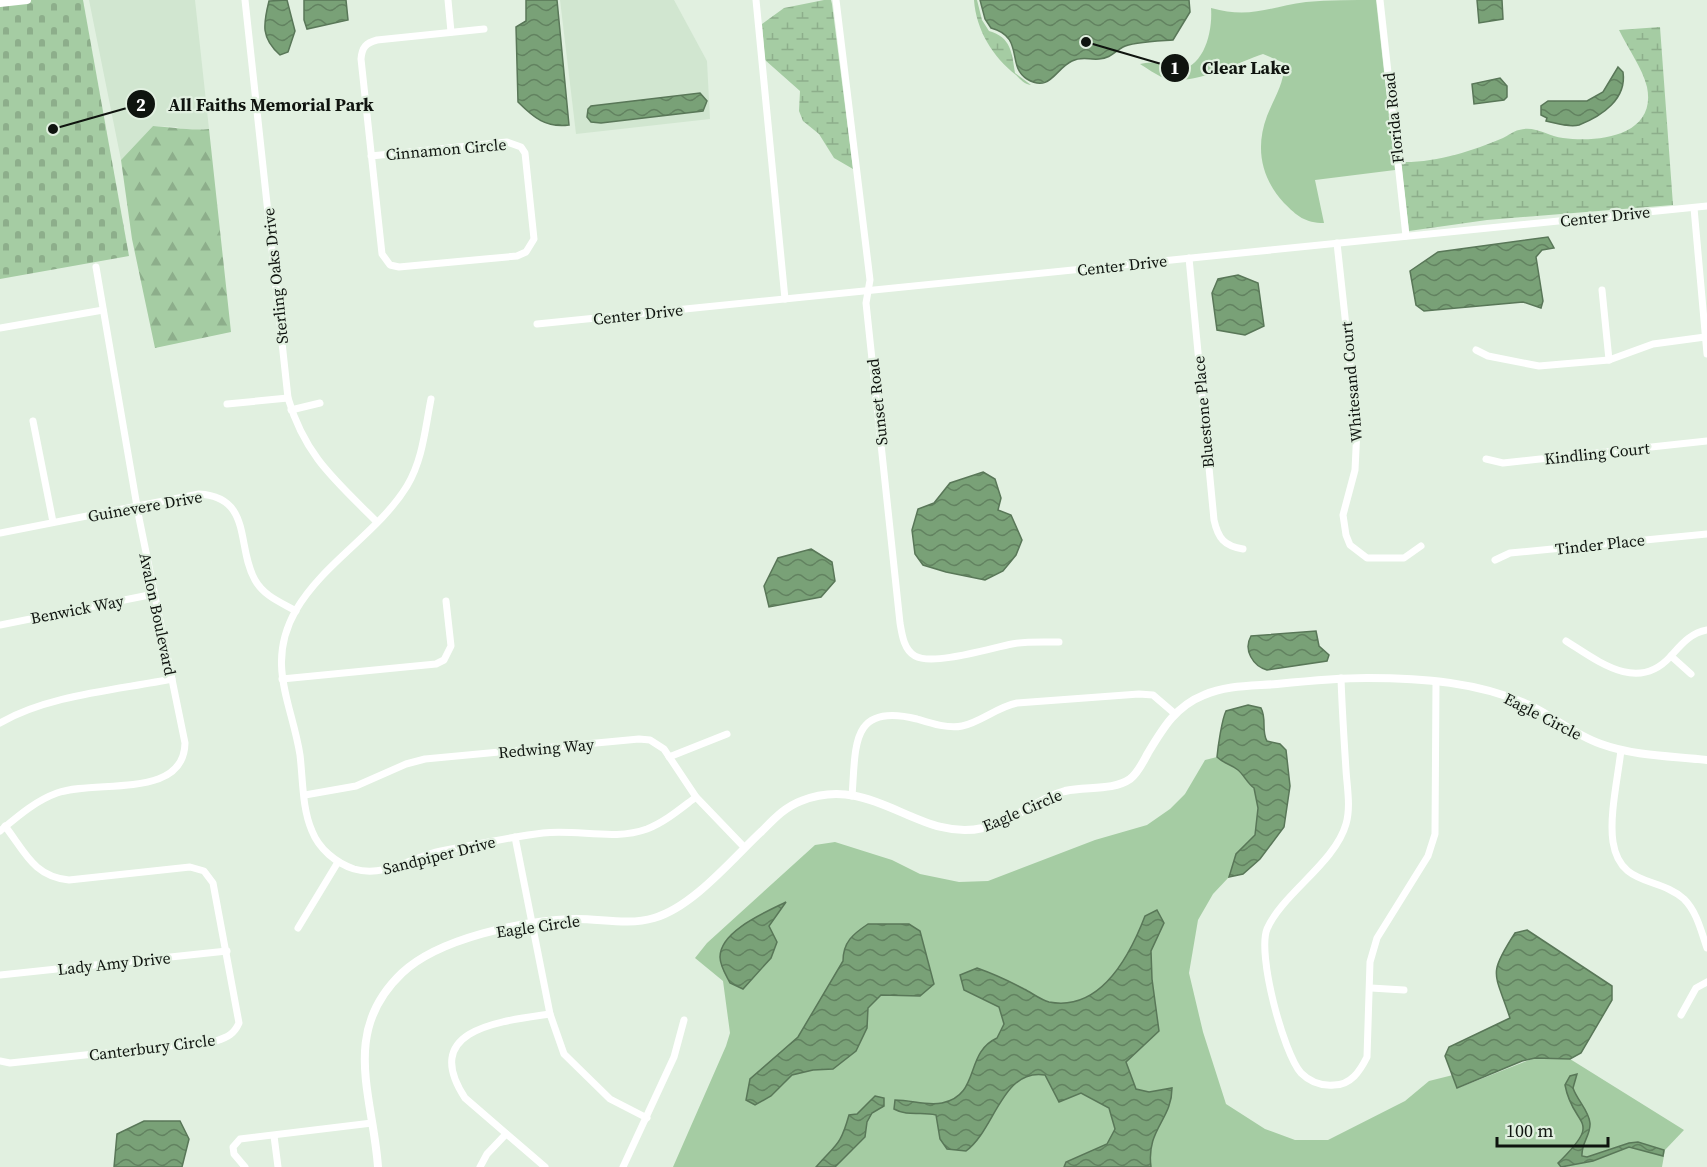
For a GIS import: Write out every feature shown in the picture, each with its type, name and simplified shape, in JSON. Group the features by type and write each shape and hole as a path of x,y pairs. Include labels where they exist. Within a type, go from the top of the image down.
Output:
{"street":[{"path":"0,3 27,0"},
{"name":"Sterling Oaks Drive","path":"245,0 291,411 299,434 312,454 377,522"},
{"path":"448,0 451,33"},
{"path":"756,0 785,299"},
{"name":"Sunset Road","path":"836,0 870,280 866,303 904,644 914,656 941,658 1013,644 1059,642"},
{"name":"Florida Road","path":"1380,0 1406,236"},
{"path":"371,156 361,59 364,46 377,40 484,29"},
{"name":"Cinnamon Circle","path":"515,143 525,153 534,239 531,246 517,255 399,267 390,265 381,254 371,156 515,143"},
{"name":"Center Drive","path":"537,324 1707,206"},
{"path":"1694,208 1707,354"},
{"name":"Whitesand Court","path":"1336,243 1357,428 1355,470 1343,515 1346,536 1350,544 1367,558 1404,558 1421,546"},
{"name":"Bluestone Place","path":"1189,258 1214,520 1224,543 1243,549"},
{"name":"Avalon Boulevard","path":"3,829 26,809 59,792 151,782 173,773 181,765 185,743 154,594 96,267"},
{"path":"1602,290 1609,360"},
{"path":"0,328 103,310"},
{"path":"1476,350 1488,356 1539,366 1609,360 1653,344 1705,337"},
{"path":"227,404 288,398"},
{"path":"298,928 338,862 326,852 311,831 298,743 287,709 282,679 284,646 296,611 312,588 377,522 406,486 417,465 431,399"},
{"path":"291,411 320,404"},
{"path":"33,421 53,522"},
{"name":"Kindling Court","path":"1486,459 1503,463 1707,441"},
{"name":"Guinevere Drive","path":"0,533 200,494 221,499 237,514 255,579 270,597 296,611"},
{"name":"Tinder Place","path":"1495,560 1510,553 1707,534"},
{"name":"Benwick Way","path":"0,625 154,594"},
{"path":"282,679 436,664 449,655 451,646 446,601"},
{"path":"1566,641 1611,669 1624,673 1647,672 1658,667 1691,635 1707,630"},
{"path":"1671,656 1691,674"},
{"path":"1341,678 1347,821 1336,845 1268,927 1263,946 1283,1039 1301,1072 1307,1078 1322,1085 1339,1085 1360,1071 1367,1057 1371,988 1370,962 1377,938 1428,856 1435,834 1436,682"},
{"name":"Eagle Circle","path":"378,1167 364,1076 364,1047 374,1014 392,983 415,963 450,943 533,924 576,919 626,922 658,917 685,902 792,805 814,797 852,796 884,802 922,821 948,830 975,830 990,827 1052,795 1081,788 1112,786 1130,779 1174,713 1203,695 1223,689 1341,678 1397,678 1436,682 1501,694 1541,711 1581,736 1621,750 1707,760"},
{"path":"0,723 42,705 171,679"},
{"path":"852,796 859,731 865,723 876,717 900,715 928,722 962,726 1000,707 1017,703 1139,694 1153,695 1174,713"},
{"path":"669,757 727,734"},
{"name":"Redwing Way","path":"304,795 357,786 406,764 425,759 639,739 658,744 696,797 744,847"},
{"path":"1621,750 1613,831 1621,865 1642,881 1673,891 1685,900 1697,919 1707,948"},
{"name":"Sandpiper Drive","path":"338,862 354,869 384,870 436,852 515,837 554,832 635,833 665,821 696,797"},
{"name":"Canterbury Circle","path":"0,1062 56,1058 227,1038 235,1031 239,1023 213,883 204,871 190,867 69,880 53,879 36,867 3,829"},
{"path":"515,837 550,1014 564,1053 580,1072 610,1099 647,1118"},
{"name":"Lady Amy Drive","path":"0,975 227,951"},
{"path":"1681,1015 1696,988 1707,982"},
{"path":"1371,988 1404,990"},
{"path":"545,1167 465,1098 456,1084 452,1071 456,1047 476,1028 550,1014"},
{"path":"623,1167 674,1057 684,1020"},
{"path":"245,1167 234,1154 232,1147 235,1142 372,1123"},
{"path":"480,1167 487,1154 506,1134"},
{"path":"274,1136 278,1167"}],"shaded area":[{"path":"89,0 195,0 209,129 187,131 176,127 153,126 121,160"},
{"path":"560,0 674,0 707,61 710,119 576,134"}],"green space":[{"path":"28,0 83,0 129,256 0,279 0,3"},
{"path":"831,0 832,4 853,169 834,158 819,134 803,121 799,111 800,91 765,60 762,24 784,8"},
{"path":"974,0 977,0 982,20 989,31 1002,37 1009,47 1015,73 1031,85 1021,80 993,51 978,22"},
{"path":"1376,0 1395,170 1315,180 1324,223 1312,222 1293,212 1276,193 1262,162 1263,128 1281,84 1284,63 1263,54 1201,77 1175,80 1161,77 1140,64 1150,62 1171,70 1182,70 1191,66 1204,50 1208,40 1211,8 1248,12 1306,2"},
{"path":"1660,27 1673,205 1487,220 1409,231 1401,162 1454,155 1525,129 1563,138 1592,139 1622,133 1634,126 1643,116 1648,103 1647,87 1619,30"},
{"path":"153,126 209,129 231,332 155,348 132,239 121,160"},
{"path":"1217,757 1238,770 1254,788 1258,808 1255,835 1236,854 1229,877 1213,894 1198,920 1189,973 1203,1032 1226,1104 1265,1129 1295,1140 1328,1140 1405,1101 1429,1081 1453,1075 1458,1088 1534,1058 1570,1059 1684,1130 1665,1150 1662,1167 673,1167 730,1033 723,981 695,958 707,943 815,845 835,842 892,860 920,874 959,882 988,881 1095,840 1147,825 1170,809 1185,794 1205,760"}],"water":[{"path":"287,0 295,31 288,52 280,55 269,43 265,24 269,1"},
{"path":"304,0 346,0 348,20 307,29 304,20"},
{"path":"526,0 557,0 569,125 554,125 541,121 518,102 516,27 526,21"},
{"path":"980,0 1189,0 1190,12 1173,40 1127,45 1103,58 1082,58 1066,65 1047,82 1035,83 1027,79 1017,67 1008,38 991,28 985,19"},
{"path":"1477,0 1502,0 1503,19 1479,23"},
{"path":"1618,67 1623,72 1621,90 1611,105 1596,117 1571,126 1546,121 1547,118 1541,115 1541,106 1548,101 1587,101 1603,92"},
{"path":"1500,78 1507,86 1507,97 1504,100 1474,104 1472,84"},
{"path":"700,93 707,101 703,111 601,123 591,122 587,117 591,106"},
{"path":"1548,237 1554,248 1542,250 1536,257 1543,301 1541,308 1523,302 1424,311 1416,305 1410,271 1438,252"},
{"path":"1238,275 1258,283 1264,326 1245,335 1217,330 1212,293 1218,279"},
{"path":"983,472 995,479 1001,498 998,510 1011,515 1022,540 1016,555 1003,571 985,580 923,565 915,554 912,530 918,509 934,503 950,483"},
{"path":"811,549 832,562 835,581 821,597 769,607 764,586 778,558"},
{"path":"1316,631 1319,646 1329,655 1327,661 1267,670 1257,665 1249,652 1251,636"},
{"path":"1248,705 1261,708 1267,741 1280,744 1286,750 1290,786 1284,827 1260,859 1243,874 1229,877 1236,854 1255,835 1258,808 1254,788 1238,770 1217,757 1226,711"},
{"path":"786,902 769,926 777,942 771,958 743,989 730,983 720,957 722,948 728,939 756,917"},
{"path":"1157,910 1164,923 1151,951 1159,1031 1126,1062 1136,1089 1149,1092 1172,1088 1168,1108 1152,1143 1151,1167 1064,1167 1066,1162 1107,1144 1115,1129 1109,1108 1081,1093 1059,1102 1045,1075 1030,1075 1009,1090 985,1129 966,1151 947,1149 940,1139 936,1115 904,1113 894,1109 895,1100 936,1104 954,1099 968,1083 980,1053 997,1038 1004,1024 999,1007 964,990 960,975 977,968 1007,980 1049,1002 1067,1003 1084,998 1111,977 1131,947 1145,916"},
{"path":"868,924 909,924 920,931 934,984 920,996 881,995 868,1008 867,1028 856,1051 833,1069 813,1070 792,1075 771,1096 755,1105 746,1100 750,1079 798,1037 843,961 847,944 853,935"},
{"path":"1527,930 1612,986 1612,1000 1581,1053 1570,1059 1535,1058 1522,1061 1457,1088 1445,1056 1449,1047 1510,1018 1498,982 1497,967 1515,933"},
{"path":"1577,1074 1573,1088 1590,1123 1582,1156 1587,1157 1638,1142 1664,1150 1663,1156 1629,1147 1593,1161 1561,1167 1558,1163 1580,1138 1583,1130 1565,1085 1570,1076"},
{"path":"875,1096 884,1098 884,1106 872,1113 867,1122 865,1137 835,1167 816,1167 840,1139 849,1115 857,1114"},
{"path":"144,1121 180,1121 189,1139 182,1167 114,1167 117,1134"}],"place":[{"name":"Clear Lake","path":"1086,42"},
{"name":"All Faiths Memorial Park","path":"53,129"}]}
